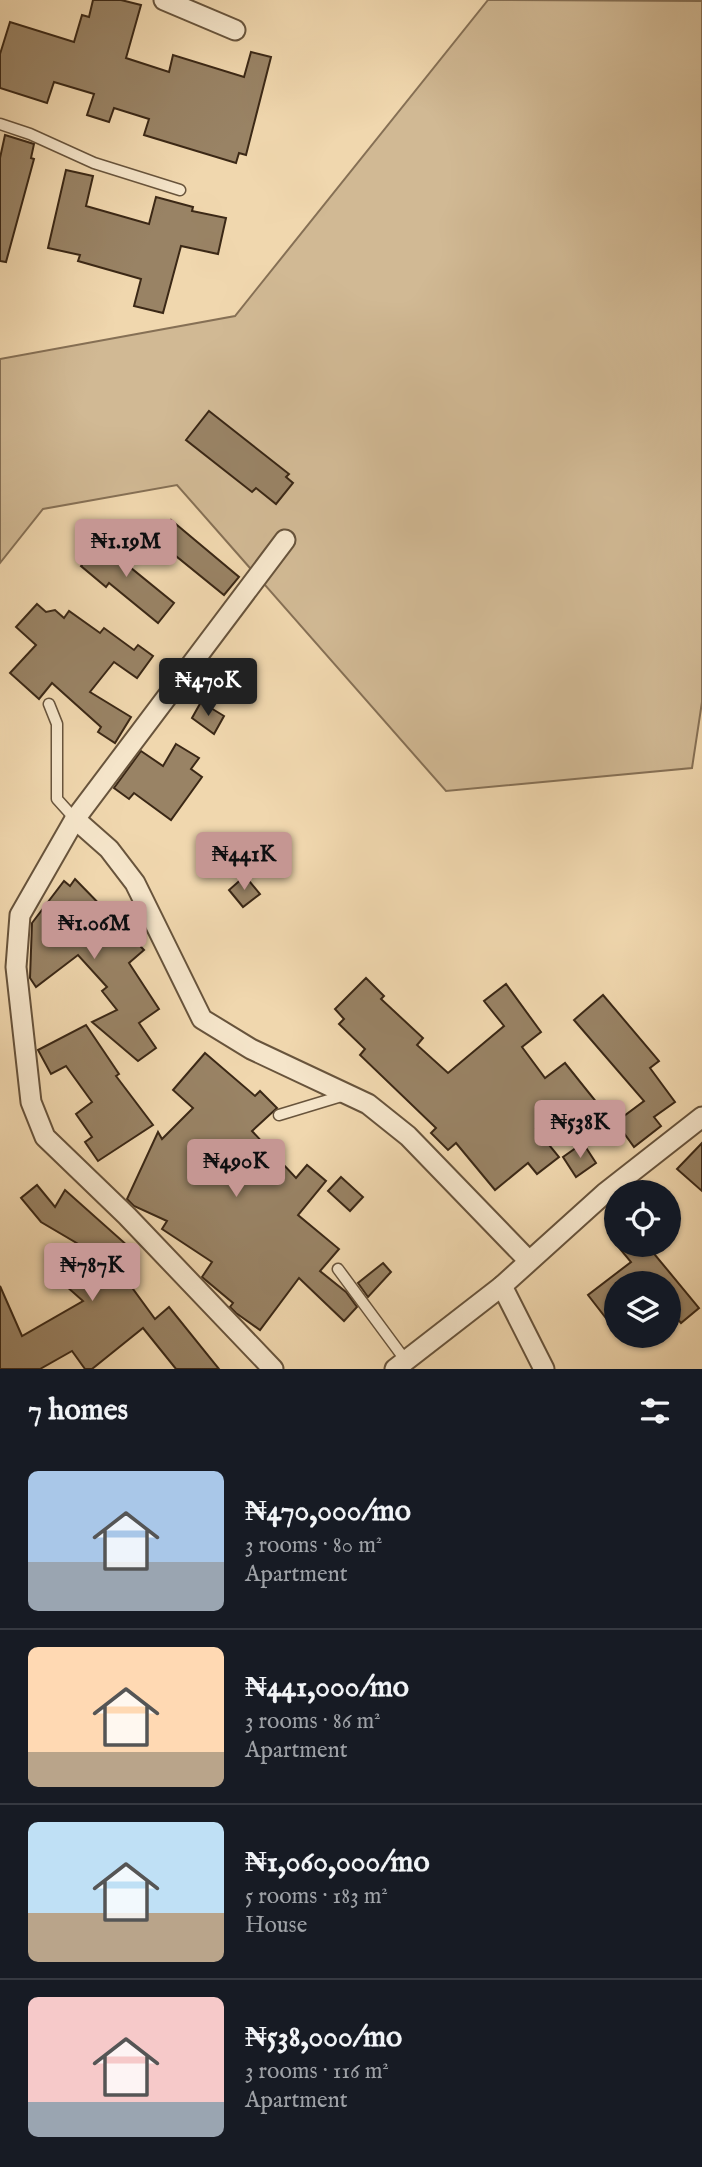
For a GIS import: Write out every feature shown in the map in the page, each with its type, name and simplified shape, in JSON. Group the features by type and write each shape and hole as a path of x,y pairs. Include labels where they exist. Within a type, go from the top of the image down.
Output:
{"street":[{"path":"164,0 235,30"},
{"path":"273,1369 127,1216 45,1137 32,1102 16,967 20,915 75,819 285,540"},
{"path":"75,819 109,849 135,883 202,1019 251,1049 368,1104 408,1136 529,1261"},
{"path":"400,1365 502,1286 605,1193 702,1117"},
{"path":"502,1286 544,1369"}],"lane":[{"path":"0,124 30,134 93,163 180,190"},
{"path":"49,704 57,724 57,799 75,819"},
{"path":"279,1115 348,1094"},
{"path":"338,1269 400,1365"}],"shaded area":[{"path":"488,0 702,1 702,702 692,768 446,791 177,485 43,509 0,563 0,359 235,316"}],"building":[{"path":"93,0 121,0 141,5 126,58 169,72 173,55 244,77 251,52 271,57 246,155 239,153 236,163 144,135 149,119 114,108 109,122 87,115 94,94 54,82 47,103 0,88 0,54 10,22 74,42 82,15 89,17"},
{"path":"5,135 34,144 31,158 34,159 6,262 0,261 0,158"},
{"path":"66,170 93,176 86,206 149,224 156,197 193,207 192,211 226,218 218,254 181,246 163,313 134,306 141,279 78,261 80,255 48,248"},
{"path":"209,411 289,474 286,477 293,483 276,504 256,488 252,492 186,440"},
{"path":"171,520 239,577 224,595 155,539"},
{"path":"106,536 131,556 125,563 174,603 158,623 109,583 106,587 81,566"},
{"path":"37,604 46,612 55,610 64,618 69,611 100,633 104,628 134,650 138,645 153,656 137,678 114,662 90,692 131,717 115,743 98,732 101,727 52,683 39,699 10,673 36,645 16,627"},
{"path":"201,702 224,716 214,734 192,718"},
{"path":"176,744 199,758 191,769 202,777 171,820 134,793 129,799 114,788 141,751 163,766"},
{"path":"245,876 260,894 243,907 229,890"},
{"path":"75,879 144,950 129,963 159,1009 139,1023 156,1048 138,1061 92,1022 117,1010 102,991 107,987 78,955 36,987 30,978 32,923 64,881 70,886"},
{"path":"366,978 384,996 381,999 423,1038 417,1045 448,1073 504,1026 484,1001 506,984 541,1032 522,1047 545,1078 565,1063 610,1119 593,1133 569,1103 536,1129 559,1157 537,1174 528,1163 495,1190 456,1143 448,1150 431,1133 436,1128 360,1055 365,1049 339,1024 344,1019 335,1009"},
{"path":"603,995 659,1061 650,1068 675,1102 654,1117 661,1126 634,1147 616,1122 644,1101 574,1020"},
{"path":"86,1025 119,1074 116,1076 153,1125 98,1161 85,1142 92,1137 76,1114 92,1102 66,1066 51,1074 38,1050"},
{"path":"205,1053 255,1096 260,1091 277,1108 252,1131 296,1178 307,1165 326,1181 298,1215 339,1249 320,1271 346,1292 357,1307 344,1321 299,1278 260,1330 236,1313 230,1307 233,1303 202,1277 212,1262 162,1229 167,1221 134,1206 127,1199 158,1132 162,1139 193,1108 173,1090"},
{"path":"583,1143 596,1163 576,1177 563,1157"},
{"path":"702,1143 702,1191 677,1169"},
{"path":"341,1177 363,1197 350,1211 328,1191"},
{"path":"37,1185 55,1207 65,1190 129,1247 114,1263 155,1319 169,1307 219,1369 176,1369 143,1328 92,1369 85,1369 72,1351 40,1369 0,1369 0,1286 22,1336 83,1301 57,1278 85,1248 41,1222 21,1198"},
{"path":"627,1257 657,1257 668,1271 619,1271 631,1262"},
{"path":"383,1263 391,1272 368,1297 358,1283"},
{"path":"604,1283 604,1316 588,1295"},
{"path":"681,1286 699,1308 681,1323"}]}
